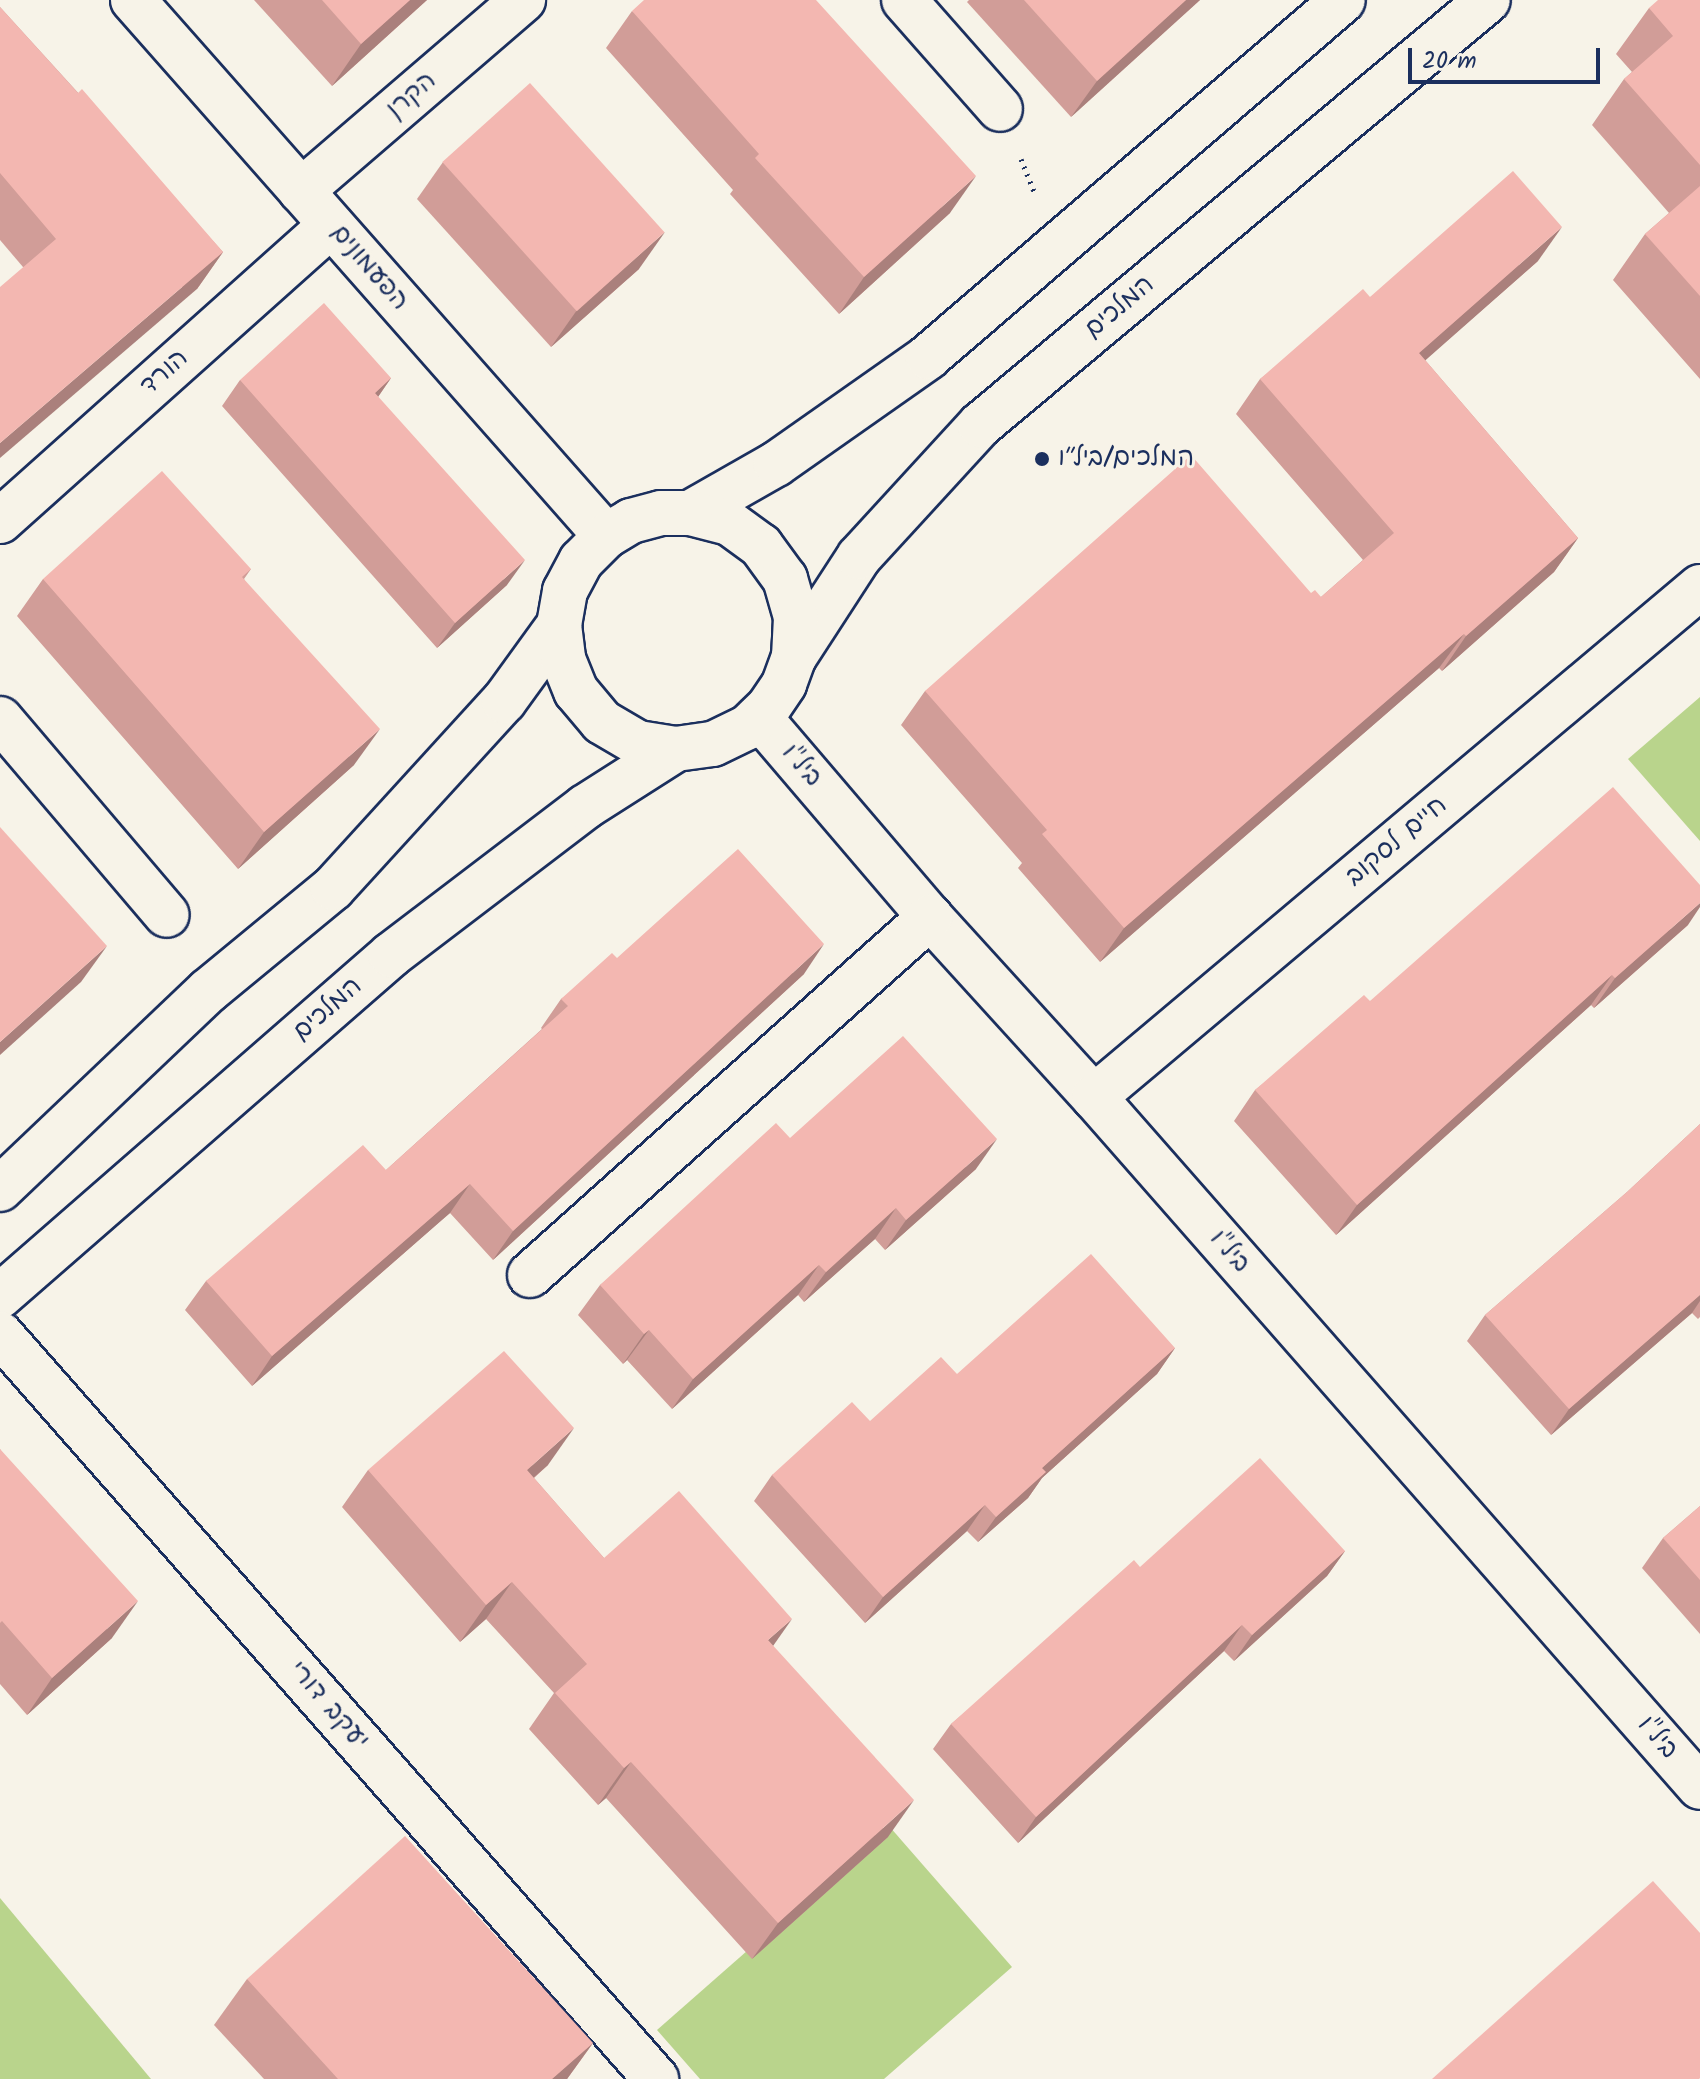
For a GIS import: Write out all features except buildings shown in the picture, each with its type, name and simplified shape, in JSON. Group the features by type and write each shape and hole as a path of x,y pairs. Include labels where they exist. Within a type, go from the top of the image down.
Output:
{"street":[{"name":"הפעמונים","path":"133,0 606,536"},
{"name":"הקרן","path":"301,191 523,0"},
{"path":"904,0 1000,109"},
{"path":"690,513 776,464 928,357 1056,243 1343,0"},
{"name":"המלכים","path":"794,657 859,557 980,425 1488,0"},
{"name":"הורד","path":"0,521 331,225"},
{"path":"661,513 690,513 729,523 761,546 785,579 796,617 794,657 784,684 748,727 713,744 676,749 638,743 602,722 576,691 563,659 559,625 565,591 581,561 606,536 631,521 661,513"},
{"name":"חיים לסקוב","path":"1094,1097 1700,587"},
{"path":"0,1189 208,991 333,888 504,701 559,625"},
{"name":"ביל\"ו","path":"759,717 930,917 1094,1097 1700,1787"},
{"path":"0,719 167,915"},
{"name":"המלכים","path":"0,1296 391,955 585,807 676,749"},
{"path":"530,1275 930,917"},
{"name":"יעקב דורי","path":"0,1334 656,2079"}],"path":[{"path":"1000,109 1056,243"}],"green space":[{"path":"1700,697 1700,841 1628,759"},
{"path":"889,1826 1012,1967 884,2079 700,2079 657,2030"},
{"path":"0,1898 151,2079 0,2079"}],"place":[{"name":"המלכים/ביל״ו","path":"1042,459"}]}
